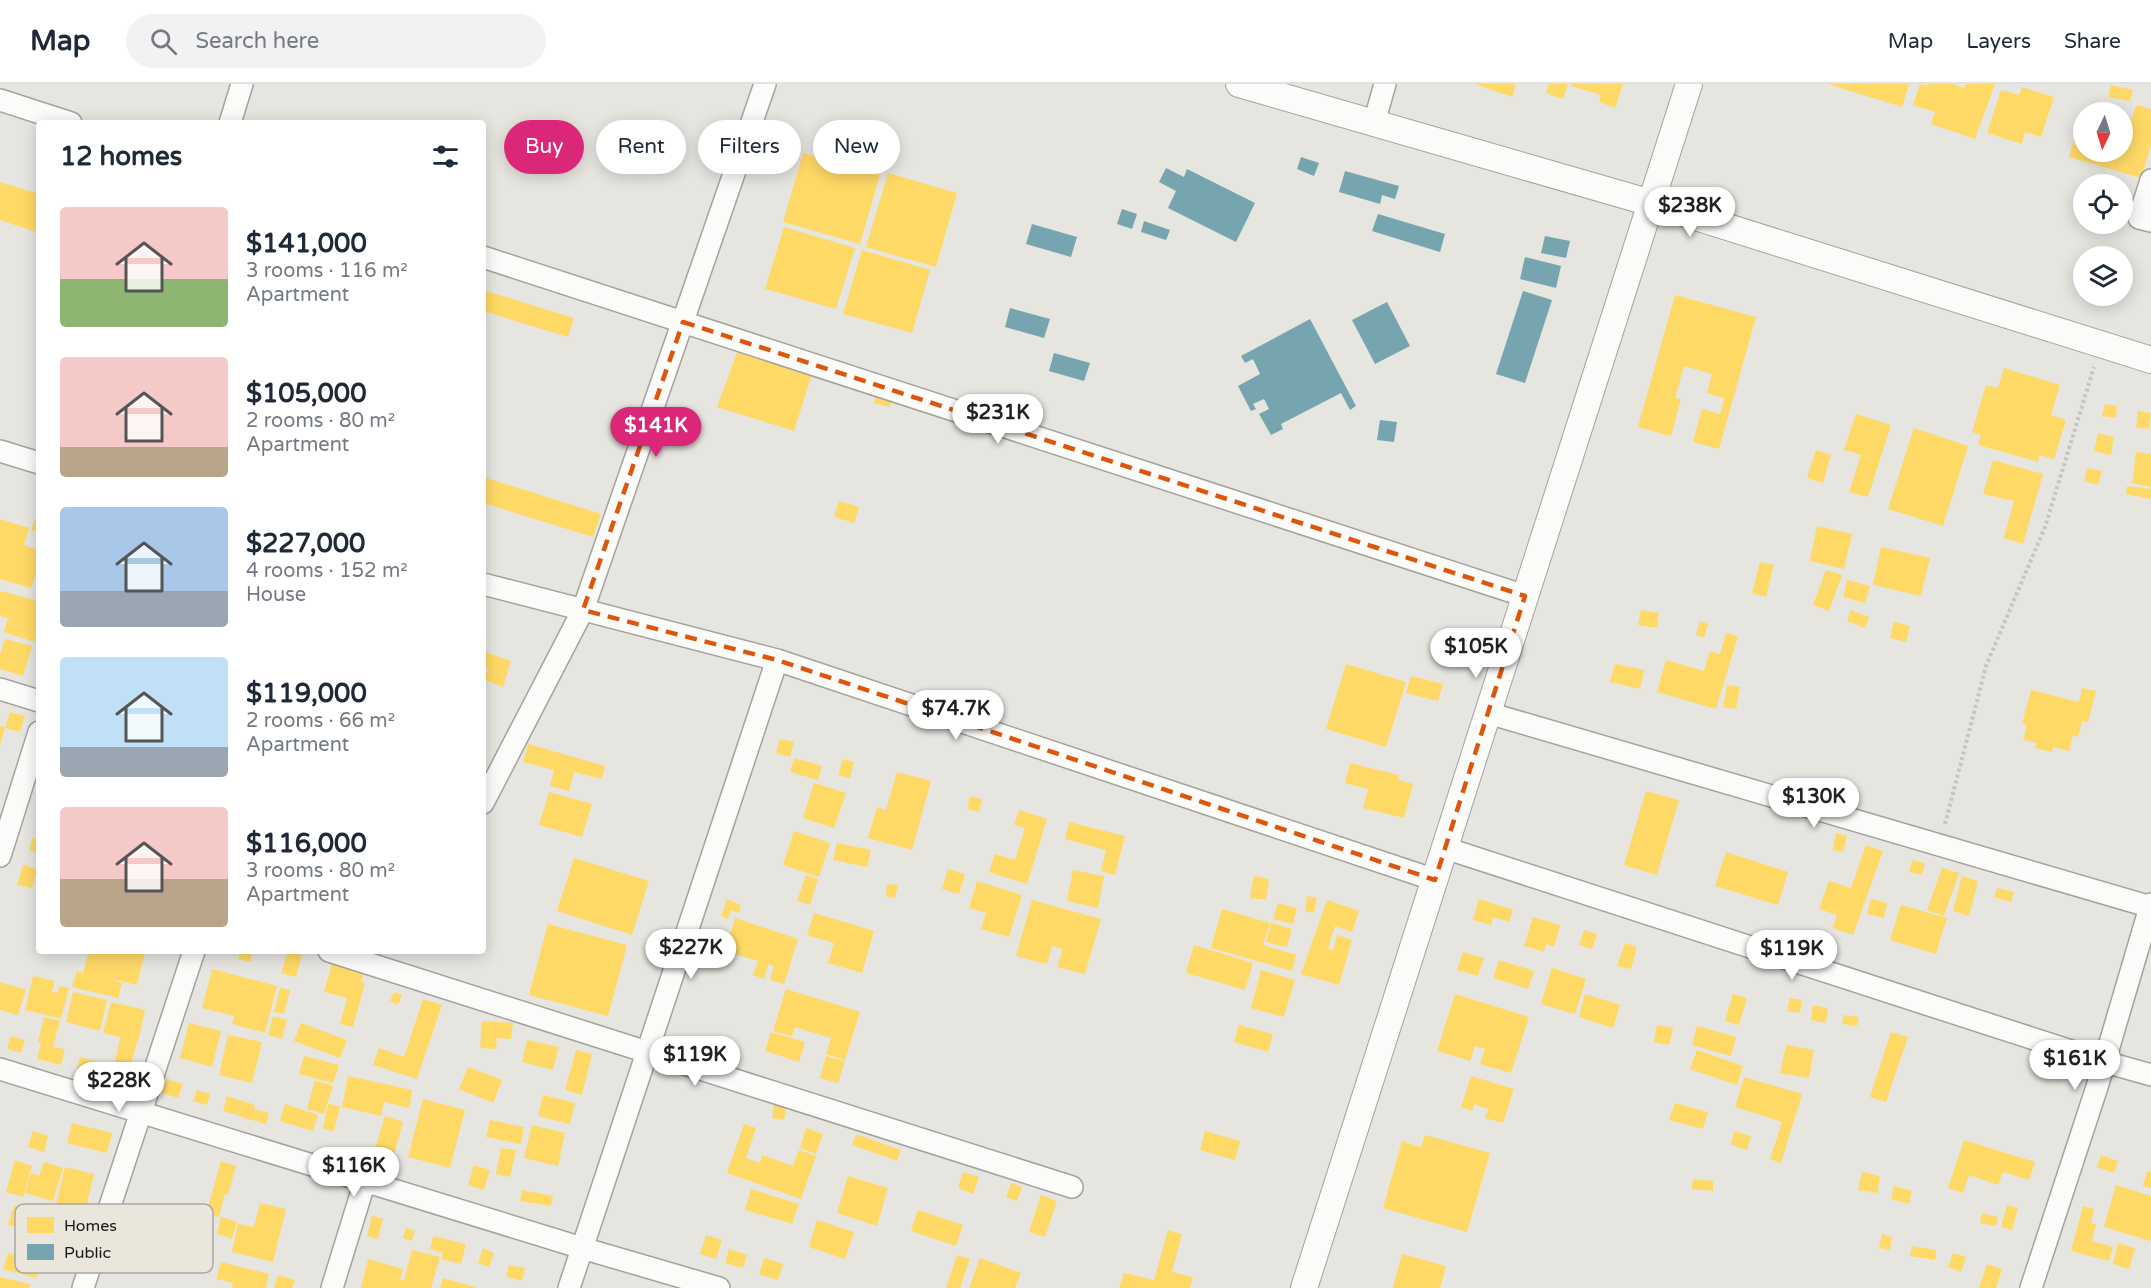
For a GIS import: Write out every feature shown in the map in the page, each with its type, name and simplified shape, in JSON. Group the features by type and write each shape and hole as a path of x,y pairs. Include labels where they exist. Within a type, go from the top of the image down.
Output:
{"street":[{"path":"231,120 242,84"},
{"path":"486,797 583,610 765,84"},
{"path":"1239,84 1651,203 2151,360"},
{"path":"1374,123 1385,84"},
{"path":"1304,1288 1689,84"},
{"path":"0,100 62,120"},
{"path":"2151,180 2139,218 2151,221"},
{"path":"486,258 1525,596"},
{"path":"0,451 36,462"},
{"path":"486,585 777,660 1435,880"},
{"path":"569,1288 777,660"},
{"path":"0,690 36,700"},
{"path":"1488,713 2151,906 2104,1062 2031,1288"},
{"path":"0,856 36,742"},
{"path":"1445,848 2104,1062 2151,1075"},
{"path":"111,1204 193,954"},
{"path":"338,954 1072,1187"},
{"path":"0,1069 719,1288"},
{"path":"332,1288 365,1181"},
{"path":"84,1288 89,1273"}],"path":[{"path":"1939,845 1986,666 2045,527 2101,345"}],"highlighted area":[{"path":"683,322 1525,596 1435,880 777,660 583,610"}],"building: Homes":[{"path":"1475,84 1516,84 1512,97"},
{"path":"1549,84 1568,84 1563,99 1546,93"},
{"path":"1571,84 1623,84 1615,108 1599,102 1601,95 1571,86"},
{"path":"1828,84 1909,84 1902,107"},
{"path":"1920,84 1927,86 1928,84 1952,84 1964,88 1966,84 1995,84 1975,139 1931,124 1935,112 1913,105"},
{"path":"2111,85 2133,90 2130,101 2108,97"},
{"path":"2022,87 2054,97 2041,137 2025,132 2022,144 1987,133 2001,90 2019,95"},
{"path":"2136,105 2151,109 2151,145 2141,178 2086,162 2133,162 2133,116"},
{"path":"2073,144 2073,158 2069,157"},
{"path":"803,153 813,156 813,174 880,175 860,244 783,222 797,174 801,174"},
{"path":"888,174 957,193 936,267 866,247"},
{"path":"0,182 36,193 36,232 0,220"},
{"path":"784,227 855,248 836,309 765,289"},
{"path":"862,250 930,270 912,333 843,314"},
{"path":"486,291 574,318 568,337 486,312"},
{"path":"1675,295 1756,317 1719,449 1693,442 1702,409 1720,414 1724,398 1707,393 1712,374 1684,366 1675,398 1681,399 1671,436 1638,427"},
{"path":"738,350 812,374 794,431 717,407"},
{"path":"2004,368 2060,385 2051,415 2066,420 2054,459 2039,455 2038,462 1978,445 1981,435 1972,432 1986,385 1998,388"},
{"path":"877,389 893,393 890,407 874,403"},
{"path":"2105,404 2117,406 2116,418 2102,416"},
{"path":"2138,411 2151,413 2149,429 2136,427"},
{"path":"1856,414 1891,425 1868,497 1849,492 1861,455 1844,450"},
{"path":"1914,428 1968,446 1943,526 1888,509"},
{"path":"2098,433 2114,437 2111,455 2094,451"},
{"path":"1816,450 1831,455 1823,483 1807,478"},
{"path":"2136,452 2151,454 2151,487 2132,483"},
{"path":"1993,460 2043,474 2023,544 2004,538 2014,501 1983,494"},
{"path":"2087,468 2102,471 2098,485 2084,481"},
{"path":"486,478 601,514 593,537 486,504"},
{"path":"2127,486 2151,489 2151,499 2126,494"},
{"path":"839,501 859,507 854,523 834,517"},
{"path":"36,516 36,531 31,530"},
{"path":"0,519 29,528 24,545 36,549 36,573 31,588 0,579"},
{"path":"1817,526 1852,534 1844,569 1810,561"},
{"path":"1881,547 1930,558 1921,596 1873,585"},
{"path":"1760,562 1774,565 1766,597 1752,593"},
{"path":"1826,570 1842,575 1829,611 1813,605"},
{"path":"1847,580 1870,586 1865,603 1843,597"},
{"path":"0,591 36,600 34,642 4,632 8,618 0,616"},
{"path":"1641,610 1659,613 1657,628 1638,625"},
{"path":"1851,610 1869,617 1865,628 1847,621"},
{"path":"1700,621 1708,624 1704,638 1696,635"},
{"path":"1894,622 1910,626 1906,642 1890,638"},
{"path":"1726,633 1738,636 1716,709 1657,692 1666,660 1704,671 1710,651 1720,654"},
{"path":"5,639 32,646 23,676 0,669 0,654"},
{"path":"486,652 511,661 503,687 486,681 488,668 486,668"},
{"path":"1346,664 1406,682 1386,747 1326,729"},
{"path":"1615,664 1644,670 1640,689 1610,682"},
{"path":"1411,676 1443,684 1438,701 1406,693"},
{"path":"1727,685 1740,687 1736,709 1723,707"},
{"path":"2082,688 2096,691 2088,722 2082,721 2078,737 2073,735 2069,751 2053,747 2052,752 2035,748 2037,743 2023,740 2027,725 2022,724 2031,690 2079,702"},
{"path":"10,712 25,716 20,732 5,728"},
{"path":"0,726 5,728 0,745"},
{"path":"780,739 794,742 790,757 776,753"},
{"path":"528,744 605,766 602,779 574,772 569,791 550,786 554,770 523,762"},
{"path":"794,758 822,766 818,780 790,772"},
{"path":"843,759 854,762 850,778 838,775"},
{"path":"1350,763 1399,775 1398,780 1413,784 1404,818 1363,808 1368,789 1345,783"},
{"path":"897,772 931,781 912,850 868,838 877,807 886,810"},
{"path":"814,783 846,793 834,828 803,818"},
{"path":"1646,791 1679,800 1657,875 1624,865"},
{"path":"549,792 592,804 582,837 539,825"},
{"path":"970,796 982,799 979,812 967,809"},
{"path":"1019,810 1047,819 1027,884 989,872 995,854 1015,860 1025,828 1014,825"},
{"path":"1069,822 1125,836 1115,875 1101,871 1106,850 1065,839"},
{"path":"794,831 830,843 819,877 783,865"},
{"path":"1836,833 1847,836 1843,852 1833,850"},
{"path":"33,837 36,838 36,852 29,850"},
{"path":"837,843 871,850 867,867 833,860"},
{"path":"1866,845 1883,851 1853,935 1833,928 1837,915 1819,909 1829,881 1851,888"},
{"path":"1726,852 1788,872 1778,905 1715,886"},
{"path":"574,858 649,881 632,935 557,911"},
{"path":"1912,860 1925,863 1922,875 1909,872"},
{"path":"23,865 36,869 32,888 17,885"},
{"path":"1942,868 1959,873 1944,916 1927,910"},
{"path":"948,869 965,874 959,894 942,889"},
{"path":"1073,870 1104,876 1098,908 1067,901"},
{"path":"806,875 818,879 810,905 797,901"},
{"path":"1254,876 1269,879 1266,900 1250,898"},
{"path":"1962,876 1978,881 1969,916 1953,911"},
{"path":"977,881 1022,895 1009,937 981,929 986,913 969,908"},
{"path":"887,884 898,885 895,898 886,896"},
{"path":"1997,888 2014,892 2011,902 1994,897"},
{"path":"1307,896 1317,898 1314,913 1305,911"},
{"path":"727,899 741,905 739,913 731,910 728,919 721,916"},
{"path":"1479,899 1513,910 1509,922 1493,917 1491,925 1473,920"},
{"path":"1871,899 1887,903 1884,918 1867,914"},
{"path":"1032,900 1101,919 1085,974 1057,967 1063,949 1052,946 1047,964 1016,956"},
{"path":"1327,900 1359,911 1352,932 1335,926 1328,949 1333,950 1337,935 1352,940 1339,985 1301,974"},
{"path":"1278,903 1297,908 1293,924 1273,919"},
{"path":"1901,905 1947,918 1936,954 1890,940"},
{"path":"1222,909 1270,923 1263,945 1296,955 1292,971 1211,948"},
{"path":"814,913 874,931 862,973 828,963 834,943 807,935"},
{"path":"1533,917 1560,925 1554,947 1546,944 1544,952 1524,946"},
{"path":"735,918 798,939 784,984 770,980 774,966 768,964 764,979 753,975 758,961 725,951"},
{"path":"1271,923 1292,929 1287,947 1266,942"},
{"path":"548,924 627,945 608,1016 529,995"},
{"path":"1584,930 1597,934 1592,949 1579,945"},
{"path":"1625,943 1637,947 1631,969 1617,966"},
{"path":"1194,945 1253,963 1245,990 1186,973"},
{"path":"1463,952 1484,958 1478,976 1457,970"},
{"path":"88,954 144,954 137,985 104,977 122,983 118,998 72,987 77,971 83,973"},
{"path":"239,954 252,954 250,962 238,959"},
{"path":"287,954 302,955 296,977 281,973"},
{"path":"333,960 365,969 361,982 365,983 353,1027 340,1024 347,998 324,992"},
{"path":"1499,960 1534,971 1528,989 1493,978"},
{"path":"1552,968 1586,979 1575,1014 1541,1004"},
{"path":"212,969 277,986 265,1033 232,1024 234,1016 202,1008"},
{"path":"1261,970 1295,980 1284,1017 1251,1008"},
{"path":"33,976 55,981 52,992 58,993 59,986 69,988 61,1019 25,1010"},
{"path":"0,982 26,990 18,1015 0,1010"},
{"path":"280,988 290,990 284,1014 274,1012"},
{"path":"786,989 860,1012 845,1060 826,1054 831,1038 795,1027 792,1036 773,1031"},
{"path":"73,992 107,1000 100,1031 66,1022"},
{"path":"394,992 402,995 398,1005 390,1001"},
{"path":"1455,994 1529,1017 1511,1073 1480,1064 1485,1049 1475,1046 1470,1061 1437,1051"},
{"path":"1585,994 1620,1005 1613,1028 1579,1017"},
{"path":"1733,994 1747,998 1739,1025 1725,1021"},
{"path":"1790,998 1802,1000 1800,1013 1787,1011"},
{"path":"423,999 442,1005 417,1079 373,1065 379,1048 404,1057"},
{"path":"111,1002 145,1010 138,1042 124,1038 137,1042 125,1085 111,1082 120,1037 103,1033"},
{"path":"1813,1005 1828,1008 1826,1023 1811,1020"},
{"path":"1844,1015 1859,1017 1857,1026 1842,1024"},
{"path":"273,1016 287,1020 282,1039 268,1035"},
{"path":"44,1017 60,1021 53,1047 65,1049 61,1065 37,1059 41,1043 38,1042"},
{"path":"482,1021 513,1023 511,1039 497,1038 496,1049 480,1048"},
{"path":"189,1023 221,1031 212,1067 180,1058"},
{"path":"301,1023 347,1040 340,1058 294,1041"},
{"path":"1239,1025 1273,1034 1268,1052 1234,1042"},
{"path":"1657,1025 1673,1028 1669,1045 1654,1042"},
{"path":"1697,1026 1736,1037 1731,1056 1692,1045"},
{"path":"771,1032 805,1042 799,1062 765,1051"},
{"path":"1891,1032 1908,1037 1886,1102 1870,1097"},
{"path":"228,1035 262,1042 252,1083 219,1075"},
{"path":"11,1036 25,1040 21,1053 7,1049"},
{"path":"527,1040 559,1047 553,1070 522,1062"},
{"path":"1786,1045 1814,1050 1809,1078 1780,1073"},
{"path":"576,1050 592,1054 582,1095 565,1090"},
{"path":"1697,1050 1743,1066 1737,1085 1690,1069"},
{"path":"304,1056 339,1065 333,1083 299,1074"},
{"path":"826,1056 845,1061 838,1083 820,1078"},
{"path":"80,1057 94,1061 90,1073 77,1069"},
{"path":"468,1067 502,1080 493,1103 459,1089"},
{"path":"348,1076 412,1090 409,1108 384,1102 381,1116 342,1107"},
{"path":"1471,1076 1514,1089 1503,1123 1485,1118 1488,1109 1474,1104 1472,1111 1461,1107"},
{"path":"1744,1077 1802,1094 1781,1163 1770,1159 1782,1122 1735,1107"},
{"path":"167,1079 183,1084 178,1098 162,1093"},
{"path":"315,1080 333,1086 324,1114 307,1109"},
{"path":"197,1090 210,1094 207,1105 193,1101"},
{"path":"543,1095 575,1103 570,1124 538,1116"},
{"path":"227,1096 255,1105 254,1109 269,1113 266,1124 238,1116 240,1108 237,1115 223,1111"},
{"path":"423,1099 465,1110 450,1168 408,1157"},
{"path":"1675,1103 1708,1112 1703,1129 1669,1120"},
{"path":"285,1104 318,1115 313,1131 280,1121"},
{"path":"328,1104 340,1106 334,1131 323,1129"},
{"path":"774,1104 787,1106 784,1120 772,1118"},
{"path":"385,1116 403,1122 394,1154 375,1149"},
{"path":"490,1120 524,1127 521,1144 486,1137"},
{"path":"72,1123 112,1133 107,1153 67,1143"},
{"path":"744,1124 756,1128 746,1158 760,1163 762,1155 793,1166 799,1150 816,1156 801,1199 727,1173"},
{"path":"532,1125 565,1133 558,1166 524,1158"},
{"path":"806,1128 823,1134 816,1154 800,1148"},
{"path":"33,1131 48,1136 44,1152 28,1147"},
{"path":"1205,1131 1240,1141 1235,1160 1200,1150"},
{"path":"1734,1131 1751,1136 1747,1150 1731,1145"},
{"path":"856,1134 901,1150 897,1161 852,1145"},
{"path":"1425,1135 1490,1153 1467,1232 1383,1208 1402,1141 1421,1147"},
{"path":"1964,1140 2035,1162 2029,1180 2003,1172 1998,1185 1969,1175 1963,1193 1948,1188"},
{"path":"501,1148 516,1150 510,1177 496,1174"},
{"path":"2101,1155 2118,1161 2114,1173 2097,1167"},
{"path":"15,1160 32,1166 23,1197 6,1192"},
{"path":"221,1161 236,1166 219,1217 213,1216 213,1204 209,1204"},
{"path":"44,1162 63,1168 53,1201 25,1193 31,1173 39,1176"},
{"path":"474,1165 490,1170 484,1190 468,1185"},
{"path":"65,1167 94,1174 87,1204 56,1204"},
{"path":"2147,1171 2151,1172 2151,1188 2143,1186"},
{"path":"963,1172 979,1177 973,1194 958,1188"},
{"path":"1862,1172 1880,1176 1877,1193 1858,1190"},
{"path":"848,1176 888,1188 877,1226 837,1213"},
{"path":"1693,1179 1713,1181 1713,1191 1692,1189"},
{"path":"1011,1183 1022,1187 1017,1201 1006,1197"},
{"path":"2116,1185 2151,1196 2151,1241 2104,1227"},
{"path":"1894,1186 1912,1191 1909,1204 1891,1199"},
{"path":"751,1189 799,1204 792,1224 745,1210"},
{"path":"522,1190 553,1196 551,1206 520,1201"},
{"path":"1041,1195 1057,1201 1045,1237 1029,1232"},
{"path":"260,1203 286,1209 273,1262 232,1252 238,1224 254,1227"},
{"path":"14,1205 15,1205 15,1227 8,1225"},
{"path":"2007,1205 2018,1208 2012,1230 2001,1227"},
{"path":"2083,1206 2094,1209 2091,1223 2096,1224 2092,1241 2113,1247 2109,1261 2071,1251"},
{"path":"918,1210 963,1225 956,1246 911,1231"},
{"path":"1982,1213 1998,1217 1996,1226 1980,1223"},
{"path":"372,1216 383,1219 378,1239 367,1236"},
{"path":"221,1217 237,1222 232,1239 217,1234"},
{"path":"817,1220 854,1232 845,1259 809,1247"},
{"path":"406,1228 415,1231 412,1241 403,1238"},
{"path":"1168,1230 1182,1234 1172,1272 1193,1277 1190,1288 1119,1288 1124,1273 1154,1280"},
{"path":"1882,1234 1892,1237 1890,1250 1879,1248"},
{"path":"706,1235 722,1240 716,1259 700,1254"},
{"path":"433,1236 466,1244 461,1264 441,1259 443,1253 430,1249"},
{"path":"2118,1243 2135,1248 2129,1269 2113,1264"},
{"path":"1912,1246 1936,1250 1935,1260 1910,1256"},
{"path":"483,1248 494,1253 489,1267 478,1263"},
{"path":"729,1249 747,1255 743,1268 725,1263"},
{"path":"412,1250 440,1257 431,1288 361,1288 368,1259 403,1269 400,1279 404,1280"},
{"path":"8,1253 15,1255 15,1272 3,1269"},
{"path":"1953,1253 1966,1257 1961,1272 1948,1267"},
{"path":"1402,1254 1446,1266 1440,1288 1393,1288"},
{"path":"957,1255 970,1259 960,1288 946,1288"},
{"path":"764,1258 783,1264 778,1280 759,1274"},
{"path":"980,1258 1021,1273 1015,1288 969,1288"},
{"path":"221,1262 269,1274 266,1288 232,1288 233,1283 216,1279"},
{"path":"1987,1264 2002,1269 1996,1288 1979,1288"},
{"path":"509,1265 525,1268 522,1281 506,1277"},
{"path":"18,1273 38,1273 36,1278"},
{"path":"278,1275 295,1280 292,1288 274,1288"},
{"path":"0,1277 30,1284 29,1288 0,1288"},
{"path":"443,1278 475,1287 475,1288 440,1288"}],"building: Public":[{"path":"1301,157 1319,163 1314,176 1297,169"},
{"path":"1166,168 1184,177 1187,169 1255,203 1236,242 1168,208 1176,191 1159,182"},
{"path":"1345,171 1399,186 1395,199 1382,195 1380,204 1339,192"},
{"path":"1122,209 1137,214 1132,229 1117,224"},
{"path":"1378,214 1445,234 1440,252 1372,231"},
{"path":"1144,221 1170,230 1166,240 1141,232"},
{"path":"1032,224 1077,237 1071,257 1026,244"},
{"path":"1545,236 1570,241 1566,258 1541,253"},
{"path":"1525,257 1561,266 1556,288 1520,279"},
{"path":"1523,291 1552,300 1525,383 1496,374"},
{"path":"1387,302 1410,346 1375,364 1352,320"},
{"path":"1010,308 1050,319 1044,338 1005,327"},
{"path":"1310,319 1356,406 1350,410 1341,393 1281,424 1283,429 1271,435 1259,414 1269,409 1264,399 1253,404 1256,409 1251,411 1238,386 1260,374 1253,359 1245,363 1241,356"},
{"path":"1054,353 1090,363 1084,381 1049,371"},
{"path":"1380,420 1397,422 1394,442 1377,440"}]}
